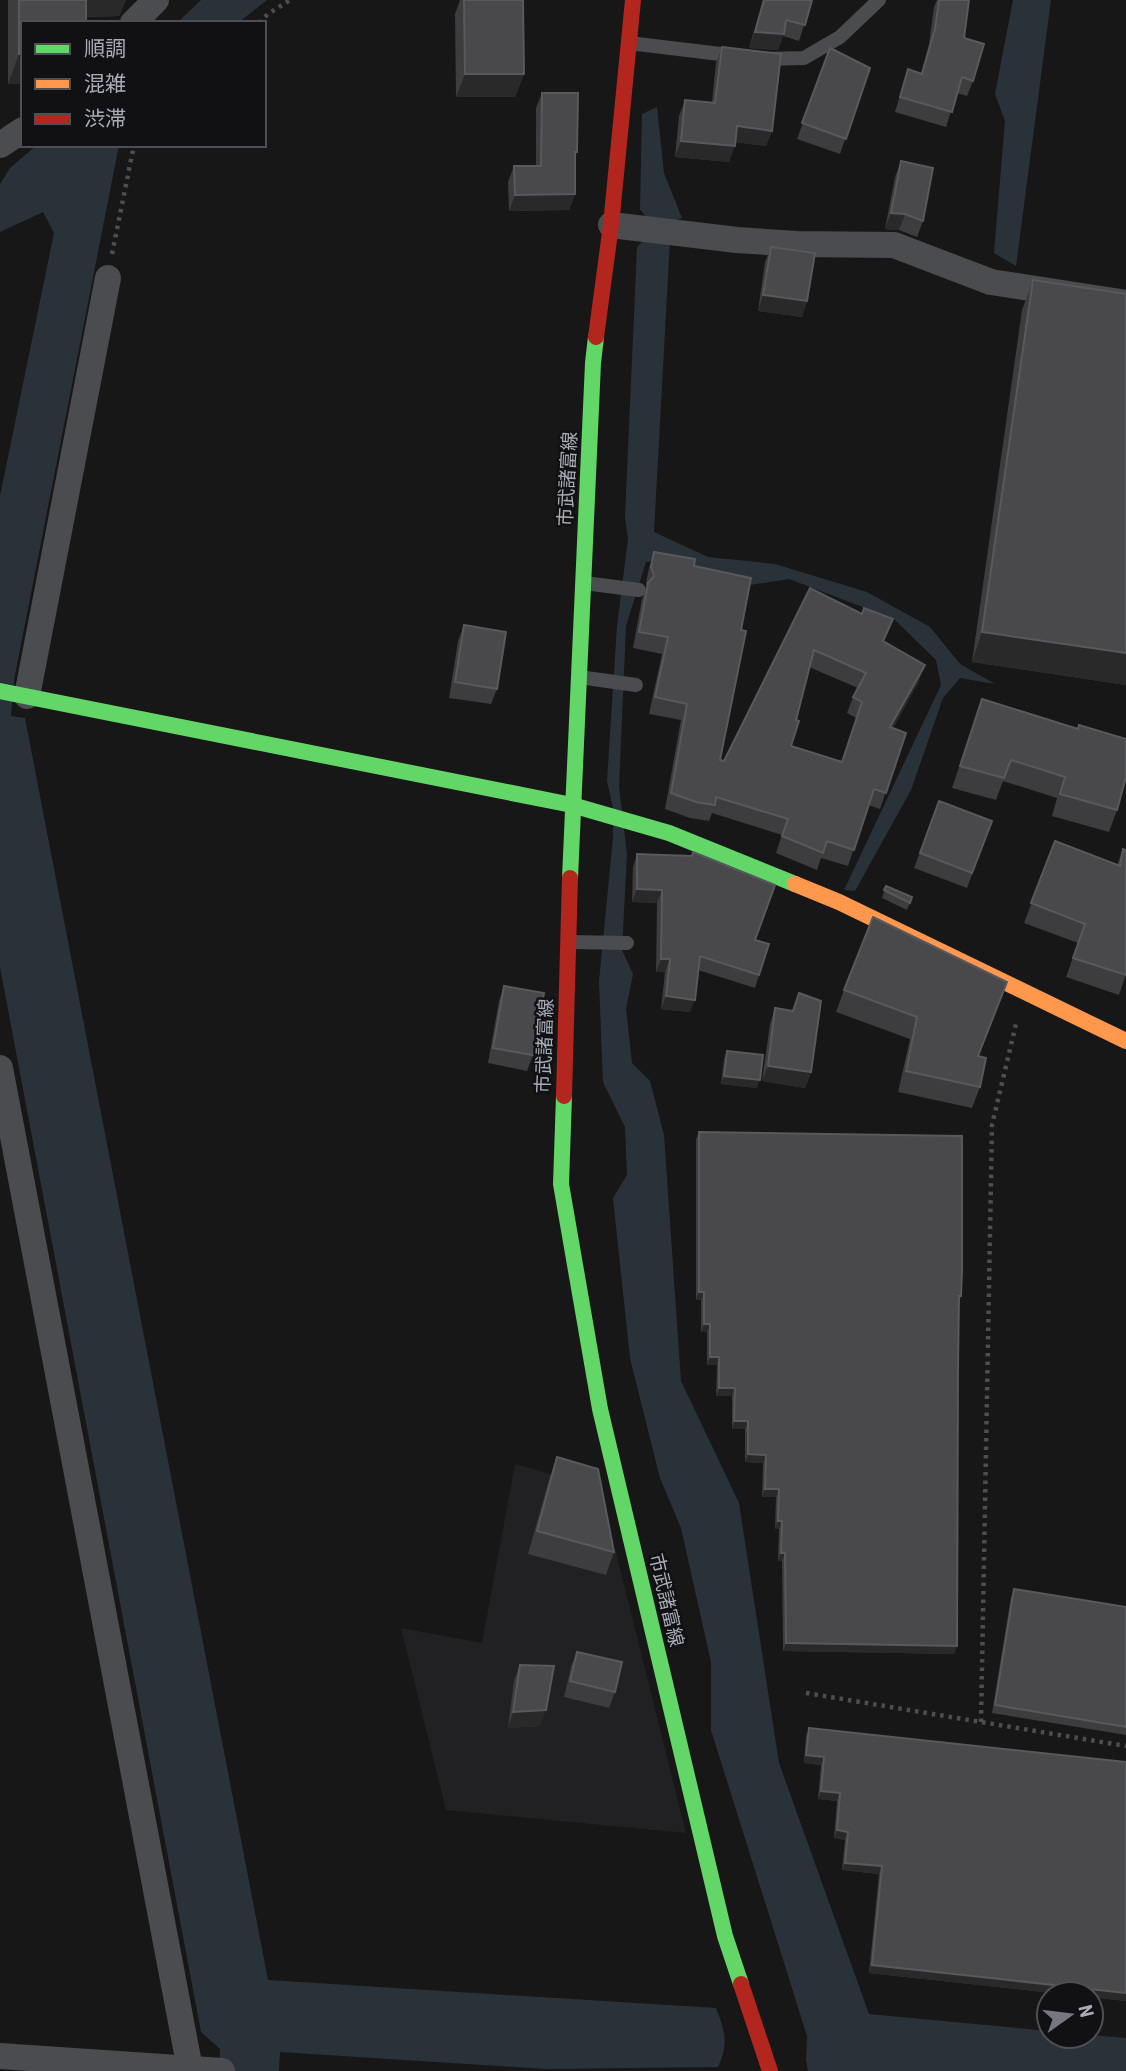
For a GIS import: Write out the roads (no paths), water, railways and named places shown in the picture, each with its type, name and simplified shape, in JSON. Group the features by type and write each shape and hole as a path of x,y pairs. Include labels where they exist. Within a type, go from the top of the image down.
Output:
{"main road":[{"name":"市武諸富線","path":"633,0 611,225 593,363 572,805 561,1184 600,1409 725,1936 770,2071"},
{"path":"0,691 572,805 669,833 839,902 1126,1041"}],"street":[{"path":"136,21 156,0"},
{"path":"0,145 21,131"},
{"path":"611,225 797,244 894,245 991,282 1126,303"},
{"path":"27,696 108,278"},
{"path":"0,1068 202,2070"},
{"path":"0,2056 222,2071"}],"lane":[{"path":"629,43 772,60 804,58 840,37 879,0"},
{"path":"583,583 639,590"},
{"path":"578,677 636,685"},
{"path":"568,942 627,943"}]}
